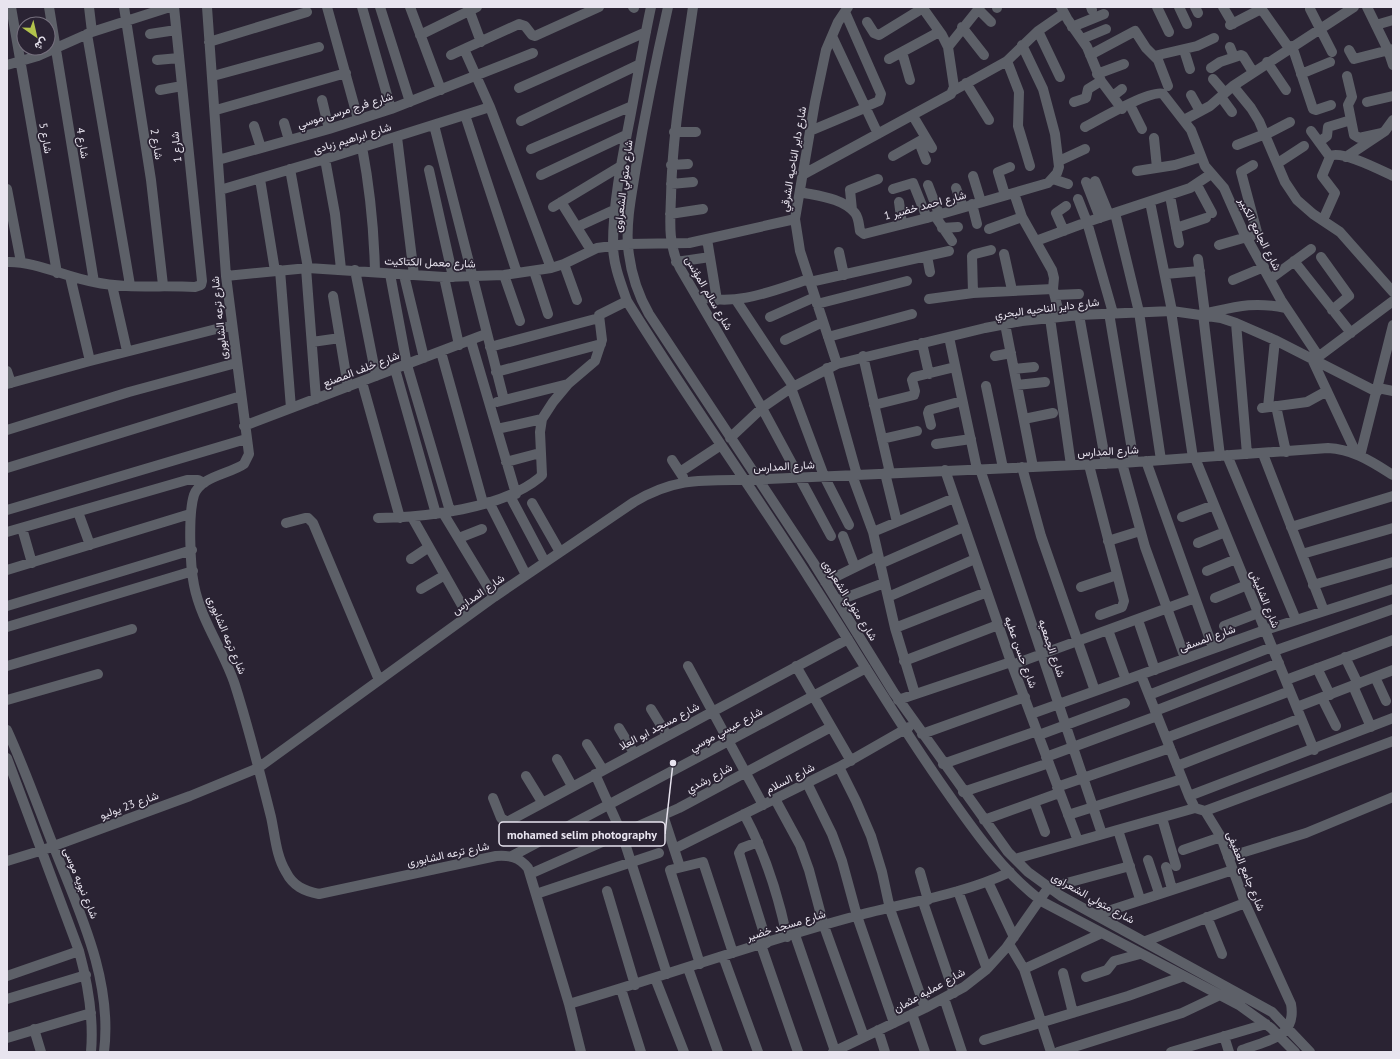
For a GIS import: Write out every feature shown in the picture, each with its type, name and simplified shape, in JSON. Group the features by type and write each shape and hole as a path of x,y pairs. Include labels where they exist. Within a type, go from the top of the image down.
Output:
{"street":[{"name":"شارع 5","path":"11,7 58,273"},
{"path":"89,7 89,33 130,285"},
{"name":"شارع 2","path":"124,7 151,180 163,285"},
{"path":"56,47 126,20 170,7"},
{"name":"شارع 1","path":"163,285 195,287 201,285 202,281 174,7"},
{"name":"شارع ترعه الشابورى","path":"207,7 216,110 226,276 240,396 249,454 244,464 204,483 195,493 190,514 194,584 200,607 229,666 258,768 279,857 285,872 294,883 305,891 319,894 496,856 512,856"},
{"path":"327,7 358,119"},
{"path":"362,7 391,109"},
{"path":"380,7 410,102"},
{"path":"410,7 440,90"},
{"path":"451,55 519,24 525,26 534,36 599,7"},
{"name":"شارع متولي الشعراوى","path":"651,7 638,65 621,166 616,209 613,246 616,264 627,302 721,445 746,480 848,639 904,730 968,822 1010,872 1025,888 1040,900 1239,1005 1279,1035 1294,1052"},
{"name":"شارع متولي الشعراوى","path":"668,7 646,107 630,203 628,244 629,262 641,300 825,582 914,724 1015,860 1048,888 1272,1012 1289,1028 1310,1052"},
{"name":"شارع سالم المؤنس","path":"693,7 674,132 670,214 671,244 676,262 762,408 798,477 832,536"},
{"path":"1157,7 1169,32"},
{"path":"1179,7 1187,24"},
{"path":"1223,7 1231,25 1261,8 1290,47 1302,74 1313,109 1318,110 1330,105"},
{"path":"1184,120 1200,111 1233,86 1290,47 1354,7"},
{"path":"1367,7 1391,50 1393,65"},
{"path":"420,35 472,8 481,42"},
{"path":"867,22 874,33 879,35 922,8 940,32 948,47 953,91"},
{"path":"948,47 962,27 979,8 991,22"},
{"path":"1302,74 1331,57 1320,28 1310,8"},
{"path":"810,131 879,101 881,94 846,10"},
{"name":"شارع داير الناحيه الشرقي","path":"837,364 800,251 795,219 826,50 846,10"},
{"path":"804,174 949,96 953,91 966,83 1007,61 1022,45 1063,10 1072,27 1082,39 1099,78 1113,96 1126,106 1142,129"},
{"path":"209,42 307,12"},
{"path":"1072,27 1104,14"},
{"path":"1376,25 1393,20"},
{"path":"962,27 984,55"},
{"path":"1082,39 1106,29"},
{"path":"150,34 176,30"},
{"path":"1038,31 1060,77"},
{"path":"1090,55 1135,31 1146,48 1160,64 1168,86"},
{"path":"519,88 646,32"},
{"path":"889,59 940,32"},
{"path":"832,36 878,134"},
{"path":"1154,56 1184,50 1214,38"},
{"path":"1022,45 1043,89 1055,134 1059,161 1057,173 1053,179 1068,184"},
{"path":"213,76 319,47"},
{"path":"1230,47 1234,57"},
{"path":"464,49 490,107 551,268"},
{"path":"1184,50 1190,69"},
{"path":"1348,50 1354,59 1391,50"},
{"path":"902,52 910,80"},
{"name":"شارع 4","path":"56,53 94,282"},
{"name":"شارع فرج مرسى موسي","path":"218,160 329,129 391,109 533,53"},
{"path":"7,65 38,56"},
{"path":"1232,112 1212,74 1220,62 1234,57 1243,56 1253,72"},
{"path":"157,60 179,58"},
{"path":"1007,61 1019,92 1018,126 1030,166"},
{"path":"1268,62 1286,90"},
{"path":"1074,102 1086,98 1088,89 1099,78 1124,64"},
{"path":"521,121 638,65"},
{"path":"216,110 346,73"},
{"path":"1347,76 1352,97 1348,106 1354,135 1357,138 1389,128"},
{"path":"966,83 989,120"},
{"path":"160,90 182,86"},
{"path":"1233,86 1251,108 1278,163 1285,182 1297,200 1313,214 1346,238 1393,292"},
{"path":"1113,96 1122,90"},
{"name":"شارع الجامع الكبير","path":"1126,106 1144,98 1162,93 1191,130 1201,157 1211,174 1224,188 1247,237 1315,359 1327,391 1358,455"},
{"path":"1191,95 1200,111"},
{"path":"1367,102 1393,96"},
{"path":"322,100 329,129"},
{"path":"531,149 632,106"},
{"path":"1085,127 1126,106"},
{"name":"شارع ابراهيم زبادى","path":"220,190 260,179 490,107"},
{"path":"465,115 517,273"},
{"path":"913,116 922,140 926,160"},
{"path":"1319,142 1327,136 1328,128 1351,120"},
{"path":"1237,145 1265,135 1290,122"},
{"path":"284,123 289,140"},
{"path":"434,125 471,277 504,400"},
{"path":"254,126 261,148"},
{"path":"1346,157 1389,128"},
{"path":"1312,131 1330,156 1331,159 1322,176 1335,193 1322,220"},
{"path":"674,132 696,132"},
{"path":"541,175 626,135"},
{"path":"397,136 409,275 424,358"},
{"path":"1154,138 1157,168"},
{"path":"922,140 932,148"},
{"path":"893,156 922,140"},
{"path":"1278,163 1304,146"},
{"path":"362,147 370,188 374,230 375,272"},
{"path":"1059,161 1085,149"},
{"path":"1330,156 1336,154 1346,157 1393,176"},
{"path":"1137,171 1157,168 1201,157"},
{"path":"325,159 335,214 341,269"},
{"path":"672,165 688,164"},
{"path":"591,250 577,227 557,204 621,166"},
{"path":"1219,245 1256,234 1257,231 1241,172 1253,166"},
{"path":"1010,167 998,172 1052,270 1054,278 1055,317 1071,465"},
{"path":"290,169 307,268 316,399"},
{"path":"429,170 459,345"},
{"path":"1036,241 1087,222 1170,196 1197,185 1211,174"},
{"path":"973,176 972,204 977,224"},
{"path":"260,179 278,270 291,408"},
{"path":"852,210 850,190 878,179"},
{"name":"شارع احمد خضير 1","path":"852,210 856,214 862,233 934,216 1042,185 1053,179"},
{"path":"671,184 693,182"},
{"path":"1091,182 1108,215 1139,312 1161,460"},
{"path":"697,296 717,300 736,300 810,281 844,275 927,256 950,246 947,233 942,228 912,183 893,190"},
{"path":"928,185 934,216"},
{"path":"1176,228 1209,216 1197,185"},
{"path":"956,188 972,204"},
{"path":"7,189 21,262"},
{"path":"800,192 832,199 852,210"},
{"path":"1170,196 1179,244"},
{"path":"1078,199 1087,222 1111,313 1134,462"},
{"path":"898,202 902,224"},
{"name":"شارع الشليش","path":"1150,202 1165,274 1194,458 1314,750"},
{"path":"1064,231 1056,213 1066,206"},
{"path":"577,227 616,209"},
{"path":"670,214 703,209"},
{"path":"988,229 1022,217"},
{"name":"شارع معمل الكتاكيت","path":"226,276 307,268 448,277 504,275 551,268 564,264 591,250 628,244 671,244 707,239 795,219"},
{"path":"942,228 958,227"},
{"path":"707,239 717,300"},
{"path":"1270,279 1311,249"},
{"path":"973,293 972,256 991,250"},
{"path":"839,252 844,275"},
{"path":"1004,254 1012,290"},
{"path":"927,256 930,272"},
{"path":"676,262 710,257"},
{"path":"1320,257 1349,296 1332,310"},
{"path":"1198,259 1204,314 1224,456 1296,620"},
{"path":"7,262 21,262 94,282 130,285 163,285"},
{"path":"1294,262 1350,333"},
{"path":"564,264 577,300"},
{"path":"1232,280 1264,267"},
{"path":"354,270 376,376"},
{"path":"534,271 548,314"},
{"path":"1165,274 1200,272"},
{"path":"390,274 407,365 443,513"},
{"path":"504,275 520,321"},
{"path":"70,276 90,361"},
{"path":"770,317 816,300 907,281"},
{"path":"112,284 126,351"},
{"path":"929,299 973,293 1012,290 1079,294"},
{"path":"333,296 348,387"},
{"path":"736,300 792,387 824,476 849,525"},
{"path":"1315,359 1393,301"},
{"path":"378,518 400,518 443,513 486,503 513,495 525,489 541,477 540,432 542,419 553,402 568,384 595,361 601,344 602,334 599,315 627,302"},
{"path":"1204,314 1256,304 1286,308"},
{"name":"شارع داير الناحيه البحري","path":"730,438 762,408 792,387 837,364 863,356 1006,324 1079,315 1139,312 1204,314 1236,323 1275,340 1377,390 1393,390"},
{"path":"828,337 912,314"},
{"path":"1079,315 1106,464"},
{"path":"490,347 599,318"},
{"path":"785,340 823,322"},
{"path":"1236,323 1247,454"},
{"path":"1006,324 1024,419 1028,467 1041,536 1094,691"},
{"path":"7,371 9,384 126,351 232,325"},
{"path":"1358,455 1377,390 1389,358 1393,325"},
{"name":"شارع خلف المصنع","path":"244,426 471,341 486,334"},
{"name":"شارع الجمعيه","path":"948,336 978,469 1102,834"},
{"path":"312,342 340,338"},
{"path":"1275,340 1269,407 1286,452"},
{"path":"471,341 497,429 513,495 545,562"},
{"path":"922,343 929,374"},
{"path":"496,372 601,344"},
{"path":"441,352 486,503 526,575"},
{"path":"995,356 1011,353"},
{"path":"863,356 882,439 897,522"},
{"path":"7,430 129,392 236,363"},
{"path":"1014,369 1034,366"},
{"path":"874,405 914,395 915,391 912,380 914,377 955,367"},
{"path":"827,368 855,475 873,532 895,628 915,694"},
{"path":"395,369 443,513 494,597"},
{"path":"362,382 400,518"},
{"path":"1017,385 1046,382"},
{"path":"489,404 568,384"},
{"path":"986,386 1004,468"},
{"path":"1269,407 1307,402 1327,391"},
{"path":"7,468 240,396"},
{"path":"931,425 928,413 929,410 962,401"},
{"path":"1024,419 1053,413"},
{"path":"497,429 542,419"},
{"path":"882,439 917,431"},
{"path":"7,510 246,439"},
{"path":"936,444 971,439"},
{"path":"680,472 721,445"},
{"name":"شارع المدارس","path":"258,768 494,597 651,492 669,485 686,481 746,480 945,470 1089,465 1337,448 1358,455 1393,475"},
{"path":"506,462 540,453"},
{"path":"1263,454 1324,611"},
{"path":"672,460 686,481"},
{"path":"1146,461 1213,648"},
{"path":"1122,463 1140,531 1185,658"},
{"path":"1089,465 1124,604 1100,615"},
{"name":"شارع حسن عطيه","path":"945,470 998,625 1078,841"},
{"path":"7,532 187,480 198,480 204,483"},
{"path":"1291,528 1393,496"},
{"path":"873,532 954,498"},
{"path":"532,503 560,552"},
{"path":"1182,517 1214,505"},
{"path":"78,512 90,545"},
{"path":"7,570 190,514"},
{"path":"412,517 468,616"},
{"path":"286,523 308,518 313,523 379,680"},
{"path":"825,582 856,567 879,560 964,527"},
{"path":"22,528 32,563"},
{"path":"1302,554 1393,528"},
{"path":"459,538 482,529"},
{"path":"1108,541 1140,531"},
{"path":"1198,543 1225,532"},
{"path":"843,536 856,567"},
{"path":"411,559 429,547"},
{"path":"7,606 192,550"},
{"path":"888,597 975,559"},
{"path":"1207,571 1236,559"},
{"path":"1313,585 1393,562"},
{"path":"7,627 193,571"},
{"path":"1081,587 1117,574"},
{"path":"421,589 445,575"},
{"path":"837,601 884,583"},
{"path":"1215,598 1247,585"},
{"name":"شارع المسقى","path":"1031,714 1265,630 1393,589"},
{"path":"895,628 987,592"},
{"path":"898,700 1042,655 1195,598"},
{"path":"1149,695 1273,649 1393,609"},
{"path":"1224,626 1258,613"},
{"path":"1138,620 1155,670"},
{"path":"904,661 998,625"},
{"path":"7,666 132,630"},
{"path":"1108,630 1126,680"},
{"name":"شارع مسجد ابو العلا","path":"494,798 501,818 507,822 848,639"},
{"path":"1286,680 1393,640"},
{"path":"1345,658 1371,727"},
{"path":"964,792 1047,760 1073,747 1279,663"},
{"path":"688,666 763,805"},
{"path":"796,666 851,761"},
{"name":"شارع عيسي موسي","path":"512,856 814,697 866,668"},
{"path":"1317,668 1336,726"},
{"path":"1297,707 1393,670"},
{"path":"7,700 98,674"},
{"path":"1141,675 1194,808"},
{"path":"1375,677 1386,701"},
{"path":"1166,738 1290,691"},
{"path":"922,734 1025,697"},
{"path":"943,764 1066,725 1125,704"},
{"path":"651,710 667,736"},
{"path":"1177,766 1301,718"},
{"path":"1189,796 1314,750 1393,718"},
{"name":"شارع السلام","path":"674,849 851,761 914,724"},
{"name":"شارع رشدي","path":"530,874 663,815 831,727"},
{"path":"619,728 634,753"},
{"name":"شارع نبويه موسى","path":"7,730 84,922 98,972 105,1010 104,1052"},
{"path":"1015,860 1194,808 1205,812 1393,740"},
{"path":"587,744 599,772 609,804 622,834 667,974"},
{"path":"984,820 1034,802 1084,778 1170,748"},
{"path":"7,758 43,850 86,975 91,1014 91,1052"},
{"path":"557,759 572,786"},
{"path":"839,767 856,801 870,836 882,872 890,909 925,1008"},
{"name":"شارع 23 يوليو","path":"7,861 43,850 190,796 258,768"},
{"path":"526,776 542,802"},
{"path":"1068,815 1182,779"},
{"path":"807,783 832,834 848,882 857,916 894,1022"},
{"path":"1228,857 1306,832 1393,797"},
{"path":"775,799 800,845 809,870 824,926 864,1037"},
{"path":"1034,802 1045,832"},
{"name":"شارع جامع العفيفى","path":"1205,812 1221,837 1245,903 1291,1004 1292,1016 1289,1028"},
{"path":"744,814 758,842 834,1052"},
{"path":"663,815 674,849 675,868 700,964"},
{"path":"1162,818 1176,866"},
{"path":"1118,830 1140,899"},
{"path":"1182,850 1221,837"},
{"path":"758,842 742,848 739,853 764,944 798,1052"},
{"path":"536,894 659,854"},
{"path":"512,856 524,862 528,868 569,1004 580,1052"},
{"path":"1148,860 1159,894"},
{"path":"675,868 700,861 705,864 728,955 758,1052"},
{"path":"1048,888 1130,866"},
{"path":"1166,867 1172,889"},
{"path":"1096,915 1140,899 1233,870"},
{"path":"920,872 925,901 954,993"},
{"name":"شارع مسجد خضير","path":"569,1004 857,916 925,901 988,882 1010,872"},
{"path":"988,882 1024,969 1051,1052"},
{"name":"شارع عمليه عثمان","path":"834,1052 925,1008 964,987 987,969 1012,940 1048,888"},
{"path":"958,891 987,969"},
{"path":"607,892 634,985"},
{"path":"1146,941 1245,903"},
{"path":"1207,917 1222,954"},
{"path":"1024,969 1102,934"},
{"path":"7,976 79,951"},
{"path":"1086,978 1107,970 1114,961 1140,954"},
{"path":"688,968 718,1052"},
{"path":"1063,973 1073,1013"},
{"path":"7,999 86,975"},
{"path":"984,1040 1128,996 1184,976"},
{"path":"655,978 684,1052"},
{"path":"621,989 641,1052"},
{"path":"1058,1052 1182,1013 1220,995"},
{"path":"944,998 962,1052"},
{"path":"7,1038 91,1014"},
{"path":"912,1014 924,1052"},
{"path":"1174,1051 1194,1048 1224,1036 1266,1024"},
{"path":"1242,1050 1279,1035 1289,1028"},
{"path":"34,1030 40,1052"},
{"path":"878,1030 885,1052"},
{"path":"1224,1036 1229,1052"}],"place":[{"name":"mohamed selim photography","path":"673,763"}]}
